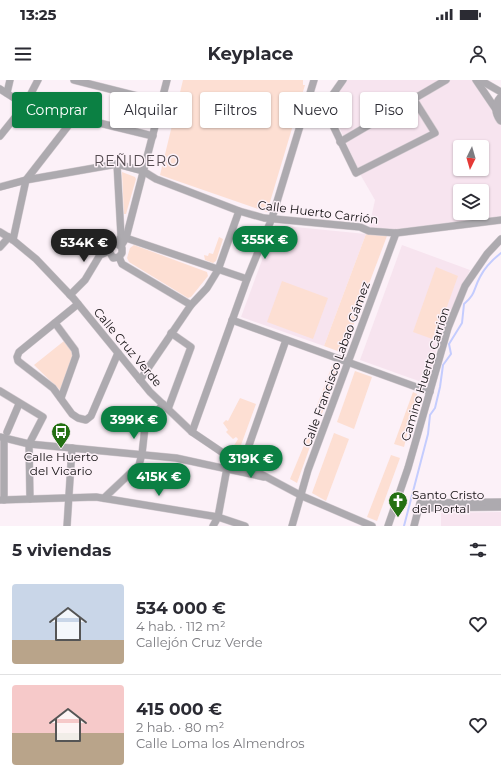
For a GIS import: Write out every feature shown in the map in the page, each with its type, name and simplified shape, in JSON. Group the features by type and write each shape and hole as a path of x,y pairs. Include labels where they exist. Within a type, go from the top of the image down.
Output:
{"street":[{"path":"7,93 10,80"},
{"path":"32,92 38,80"},
{"path":"74,80 121,92"},
{"path":"164,92 167,80"},
{"path":"310,92 314,80"},
{"path":"335,92 343,80"},
{"path":"418,95 446,80"},
{"path":"476,80 497,111 501,120"},
{"path":"480,80 501,92"},
{"path":"0,89 12,96"},
{"path":"497,111 497,105 501,98"},
{"path":"334,128 356,173 435,133 418,106"},
{"path":"0,136 12,121"},
{"path":"102,124 152,136"},
{"path":"0,247 11,239 26,180 66,128"},
{"path":"70,295 85,280 100,255 108,251 109,248 118,245 126,238 154,128"},
{"path":"192,432 247,279 272,218 299,128"},
{"path":"340,142 363,128"},
{"path":"117,164 121,236 118,245 122,253 119,257"},
{"name":"Calle Huerto Carrión","path":"0,187 26,180 117,164 144,171 156,179 238,211 264,218 360,227 369,230 396,233 500,221"},
{"path":"140,380 171,333 191,306 207,288 218,270 238,211"},
{"name":"Calle Cruz Verde","path":"0,232 36,258 78,304 140,380 165,407 192,432 234,466 269,478 302,496 372,526"},
{"name":"Calle Francisco Labao Gámez","path":"292,526 302,496 308,470 396,233"},
{"path":"126,238 247,279"},
{"name":"Camino Huerto Carrión","path":"388,526 408,468 448,328 465,286 487,254 501,239"},
{"path":"108,251 113,258 119,257"},
{"path":"119,257 122,264 191,306"},
{"path":"78,304 19,352 17,357 18,361 46,382 61,398 72,414 78,418 86,420 91,416 118,353"},
{"path":"232,320 430,392"},
{"path":"55,323 75,350 76,356 61,398"},
{"path":"104,498 139,465 142,454 145,427 165,407 191,347 171,333"},
{"path":"213,526 218,517 234,466 286,340"},
{"path":"0,391 19,404 43,417 29,444 30,499"},
{"path":"19,404 3,436 2,500 104,498 218,517 245,526"},
{"path":"3,436 29,444 142,454 234,466"},
{"path":"67,526 72,448"},
{"path":"420,506 501,502"},
{"path":"420,506 501,507"},
{"path":"414,526 420,506"}],"shaded area":[{"path":"183,80 303,80 303,85 305,85 303,92 279,92 279,128 292,128 267,212 160,175 171,128 192,128 192,92 180,92"},
{"path":"344,80 473,80 501,125 501,216 489,218 489,184 453,184 453,220 473,220 396,231 369,228 375,200 360,174 340,128 352,128 352,92 336,92"},
{"path":"122,172 135,177 136,179 126,214 124,214"},
{"path":"275,225 366,234 324,346 241,317"},
{"path":"366,234 387,236 343,353 324,346"},
{"path":"219,237 223,239 216,261 213,263 205,260 204,255 208,256 209,253 213,254"},
{"path":"134,245 207,272 208,276 191,297 188,298 129,262 127,258 130,248"},
{"path":"402,245 470,270 443,327 427,384 360,360"},
{"path":"436,267 458,276 435,340 413,332"},
{"path":"282,281 328,298 313,339 267,322"},
{"path":"64,341 71,349 73,359 60,390 34,365"},
{"path":"333,363 340,365 321,416 314,414"},
{"path":"355,371 372,377 354,429 337,422"},
{"path":"413,392 417,394 404,447 394,444"},
{"path":"240,398 256,404 241,445 235,454 230,452 238,439 236,437 233,439 226,432 228,430 223,423 226,420 228,421"},
{"path":"312,426 317,427 297,483 290,479"},
{"path":"334,433 349,439 326,501 312,493"},
{"path":"391,455 400,458 377,521 367,517"},
{"path":"501,512 501,526 441,526 441,513"}],"waterway":[{"path":"404,526 428,434 430,415 435,408 443,365 451,354 449,344 462,323 464,304 468,301 484,270 501,253"}],"place":[{"name":"Calle Huerto del Vicario","path":"61,449"},
{"name":"Santo Cristo del Portal","path":"398,518"}],"district":[{"name":"REÑIDERO","path":"137,161"}]}
